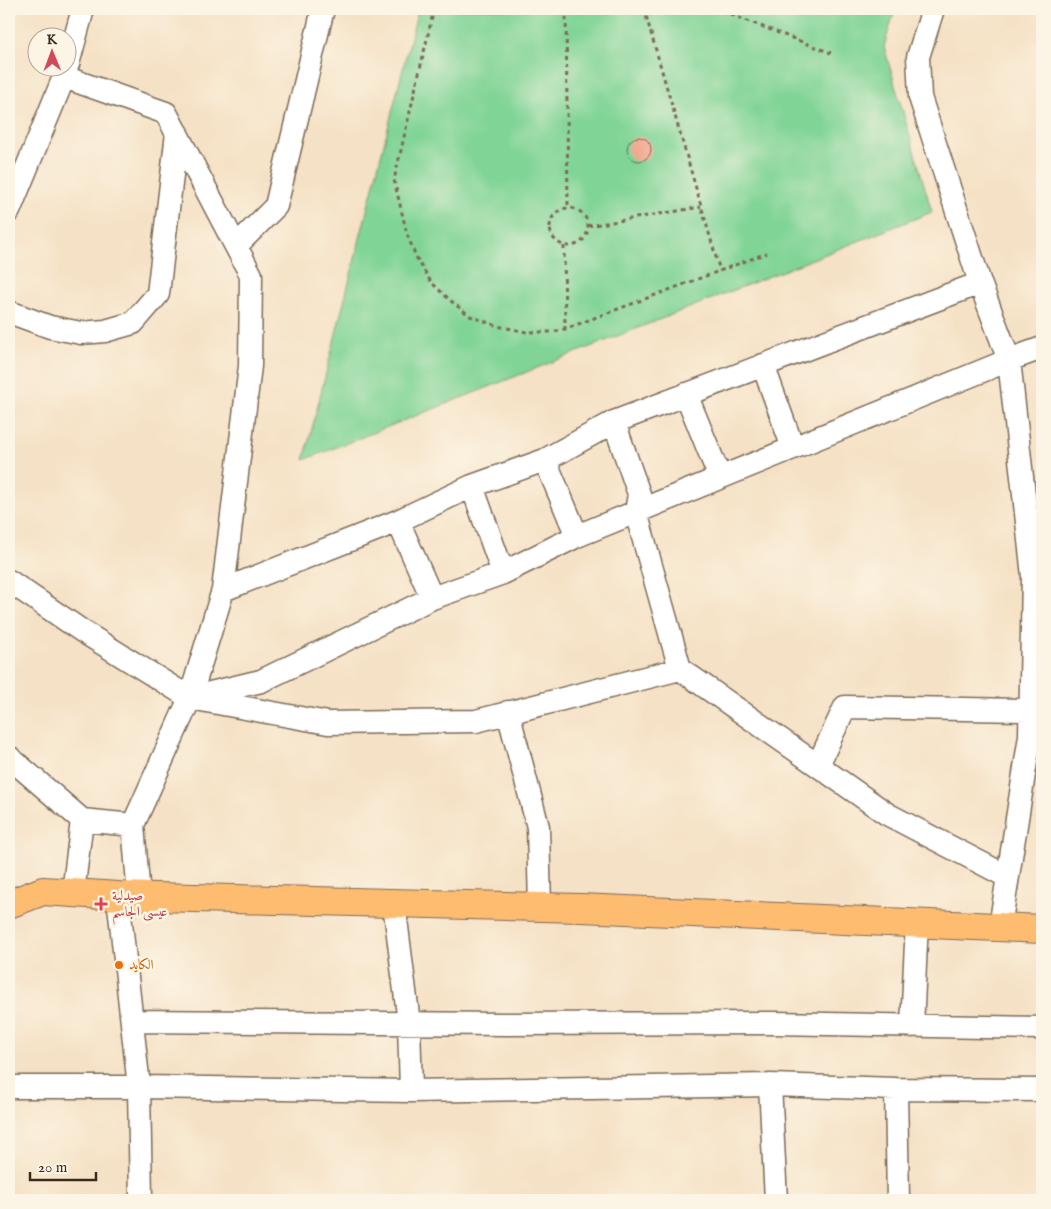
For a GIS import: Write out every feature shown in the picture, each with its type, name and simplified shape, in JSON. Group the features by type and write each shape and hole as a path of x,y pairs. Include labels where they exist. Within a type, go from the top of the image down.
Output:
{"main road":[{"path":"9,904 43,892 540,907 1042,929"},
{"path":"9,922 48,908 128,896"}],"street":[{"path":"78,28 83,9"},
{"path":"236,246 276,206 323,9"},
{"path":"933,9 918,57 920,98 980,283 1009,360 1033,576 1030,736 1000,927"},
{"path":"78,75 166,113 250,274 250,366 222,590 190,698 133,825 128,896 132,1021 139,1087 141,1200"},
{"path":"9,211 63,78"},
{"path":"9,312 50,327 81,333 105,332 133,323 158,294 177,133"},
{"path":"222,590 398,521 472,486 545,460 614,422 980,283"},
{"path":"190,698 261,681 432,598 503,574 577,536 1042,348"},
{"path":"763,365 793,448"},
{"path":"686,394 720,478"},
{"path":"614,422 639,494 636,512 680,669 887,814 1008,877"},
{"path":"545,460 577,536"},
{"path":"472,486 503,574"},
{"path":"398,521 432,598"},
{"path":"9,581 82,631 190,698 328,723 476,721 680,669"},
{"path":"818,766 846,707 1030,710"},
{"path":"508,712 538,827 540,907"},
{"path":"9,757 82,820 133,825"},
{"path":"73,893 82,820"},
{"path":"394,903 409,1023 411,1091"},
{"path":"912,1026 918,923"},
{"path":"132,1021 774,1023 1042,1028"},
{"path":"9,1087 411,1091 770,1085 896,1089 1042,1090"},
{"path":"770,1085 776,1200"},
{"path":"896,1089 898,1200"}],"path":[{"path":"434,9 394,180 407,234 416,257 431,282 470,316 497,326 527,332 551,332 565,329 767,253"},
{"path":"566,9 568,208"},
{"path":"644,9 720,271"},
{"path":"716,9 831,53"},
{"path":"588,226 701,207"},
{"path":"568,208 577,209 583,214 588,226 586,237 581,242 575,245 564,246 553,238 550,224 552,218 558,212 568,208"},
{"path":"564,246 565,329"}],"green space":[{"path":"418,9 895,9 884,47 932,212 304,460"}],"building":[{"path":"639,137 648,140 651,149 648,158 639,161 630,158 627,149 630,140"}],"place":[{"name":"صيدلية عيسى الجاسم","path":"101,904"},
{"name":"الكايد","path":"119,965"}]}
